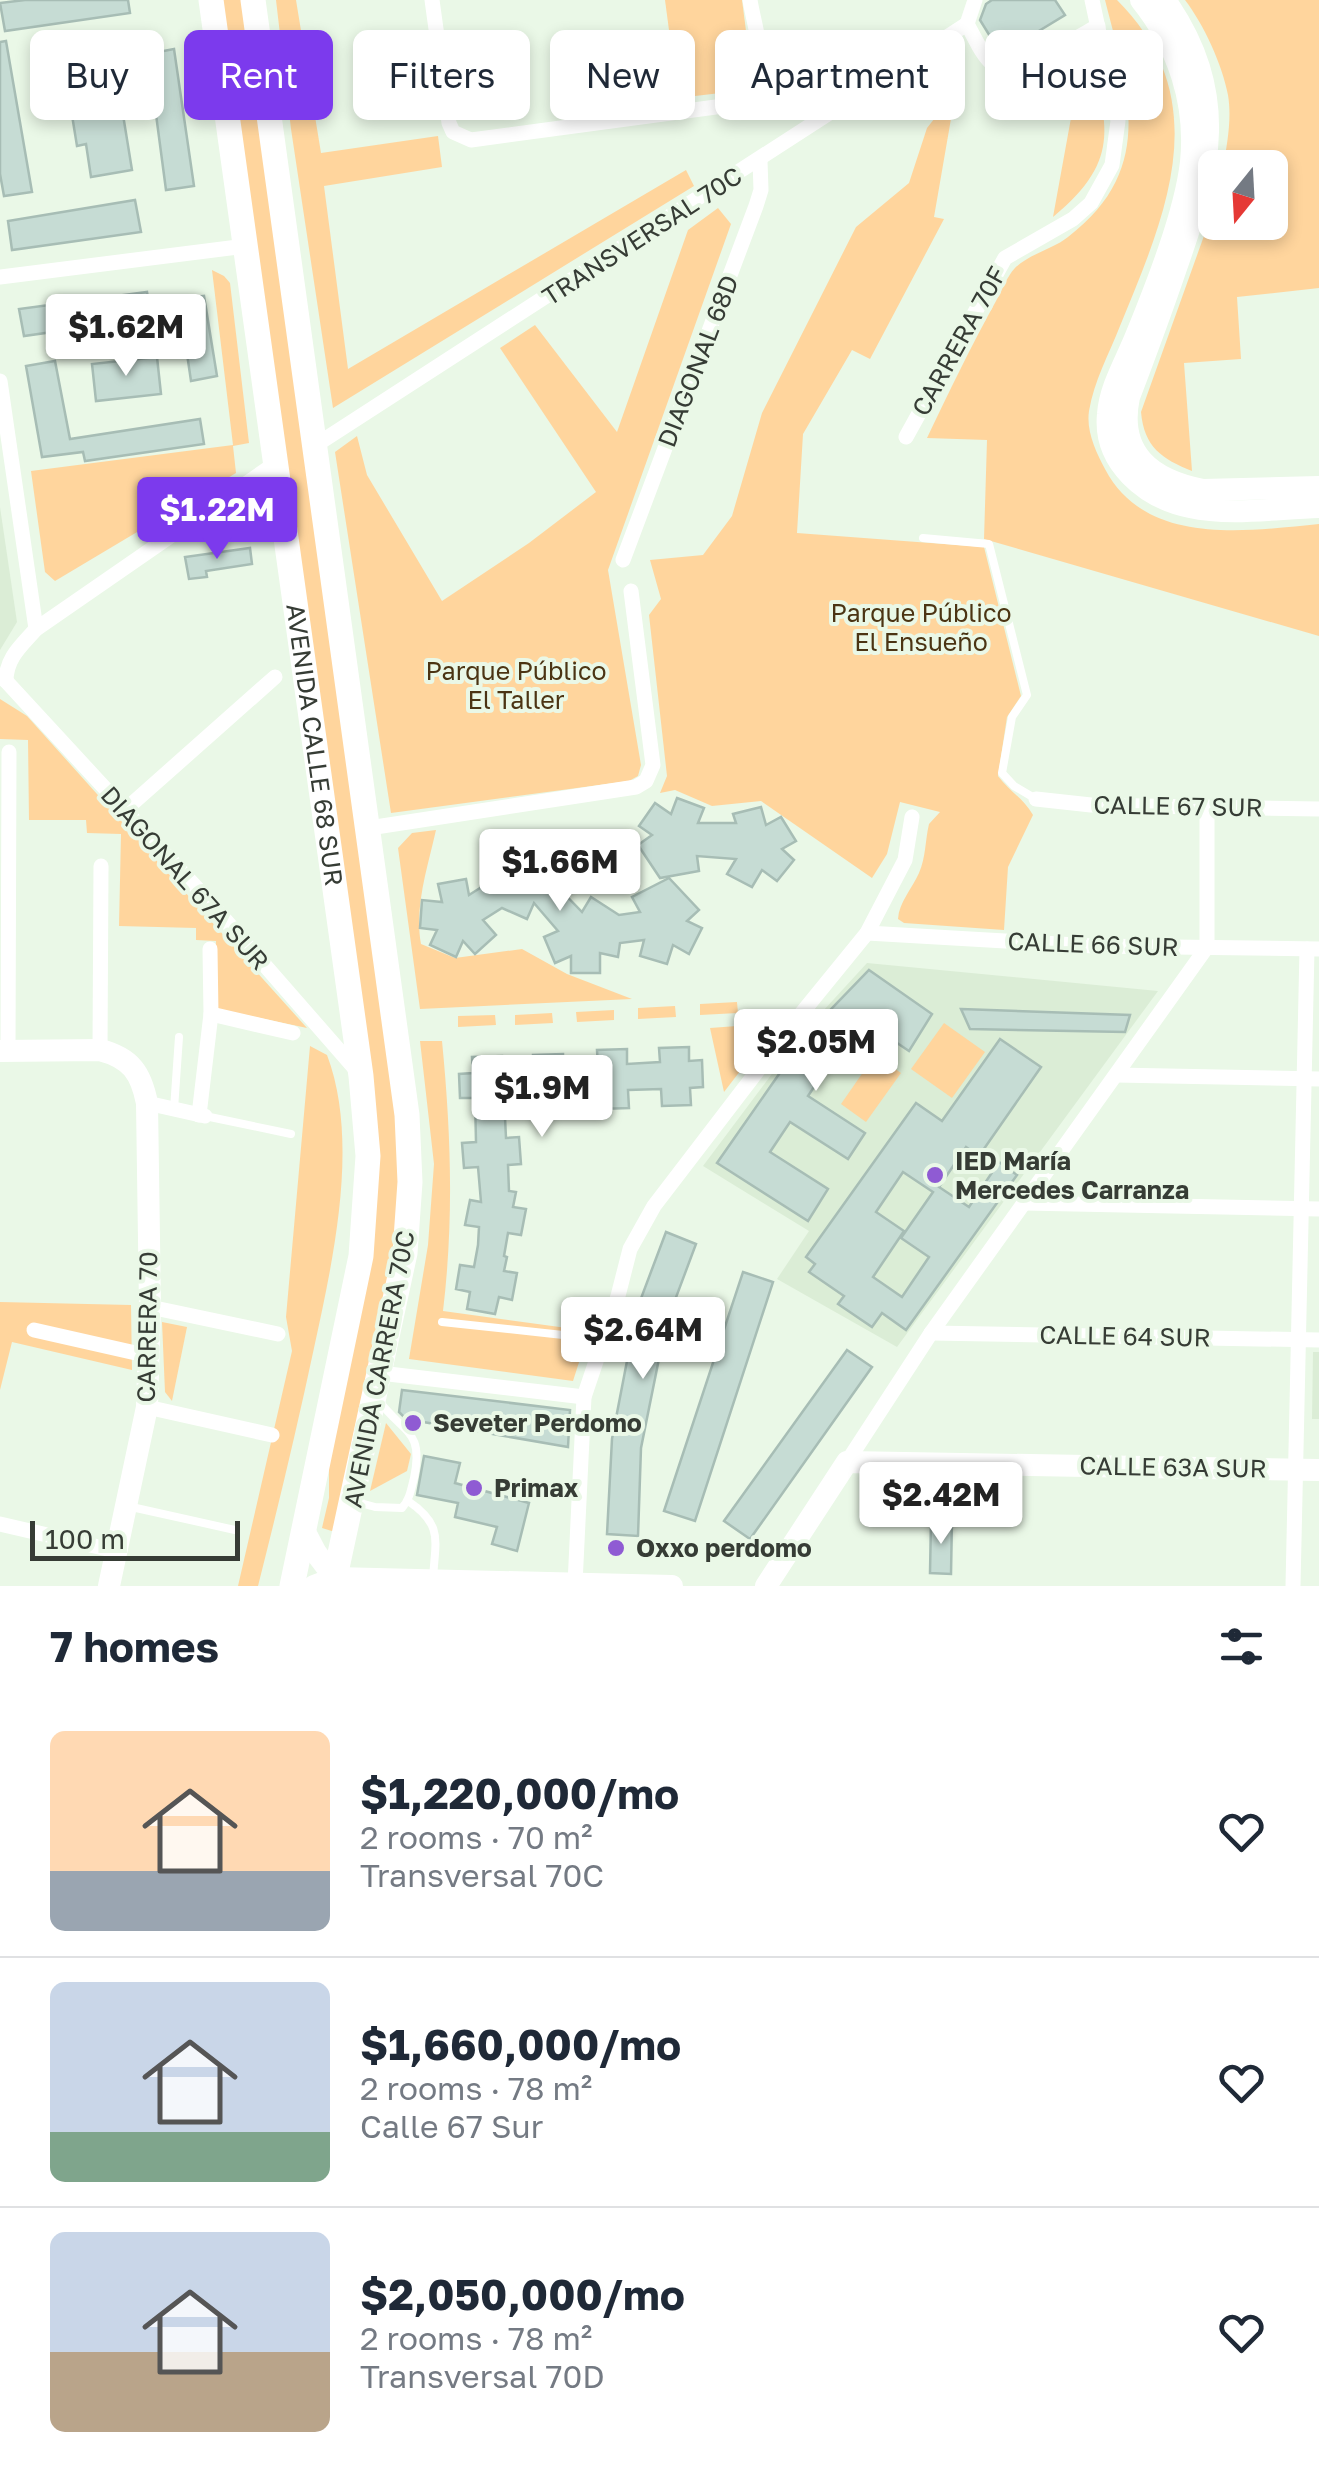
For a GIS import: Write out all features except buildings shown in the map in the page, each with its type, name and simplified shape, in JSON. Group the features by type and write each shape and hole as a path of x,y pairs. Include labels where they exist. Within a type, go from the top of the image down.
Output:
{"main road":[{"name":"AVENIDA CALLE 68 SUR","path":"211,0 361,1076"},
{"name":"AVENIDA CALLE 68 SUR","path":"253,0 396,1031"},
{"name":"AVENIDA CARRERA 70C","path":"328,1584 352,1501 378,1385 409,1218 410,1150 396,1031"},
{"name":"AVENIDA CARRERA 70C","path":"292,1586 362,1256 368,1156 361,1076"}],"street":[{"path":"432,0 449,123 453,132 471,140 738,104 756,92 761,70 750,0"},
{"path":"976,0 967,24 992,64 1001,68 1017,68 1098,26"},
{"name":"CARRERA 70F","path":"906,437 1005,258 1074,219 1091,203 1108,175 1118,122 1092,0"},
{"path":"1141,0 1167,38 1182,73 1192,136 1190,163 1174,226 1110,401 1108,429 1121,447 1134,480 1151,492 1192,508 1319,507"},
{"path":"1121,447 1129,398 1200,199 1208,152 1208,108 1200,71 1178,18 1165,0"},
{"name":"TRANSVERSAL 70C","path":"316,445 967,24"},
{"name":"DIAGONAL 68D","path":"623,560 756,224 762,190 760,161"},
{"path":"0,277 246,246"},
{"path":"0,381 36,630"},
{"path":"1121,447 1148,467 1193,488 1319,488"},
{"path":"3,682 14,653 36,630 276,463"},
{"path":"370,828 636,787 646,781 653,766 631,591"},
{"path":"125,810 275,677"},
{"name":"DIAGONAL 67A SUR","path":"3,682 125,810 361,1076"},
{"path":"9,752 4,1051 100,1050 101,866"},
{"name":"CALLE 67 SUR","path":"1036,799 1091,805 1319,809"},
{"path":"766,1586 931,1333 1208,947 1207,807"},
{"path":"575,1584 584,1397 630,1249 654,1206 867,933 905,860 912,817"},
{"name":"CALLE 66 SUR","path":"867,933 1094,946 1313,949"},
{"path":"147,1104 202,1115 211,1014 210,949"},
{"path":"1293,1586 1307,1469 1298,1340 1302,1208 1312,1079 1313,949"},
{"path":"211,1014 293,1032"},
{"name":"CARRERA 70","path":"100,1050 134,1066 144,1085 147,1104 147,1408 109,1586"},
{"path":"1116,1075 1312,1079"},
{"path":"1024,1203 1319,1209"},
{"path":"150,1307 278,1334"},
{"path":"34,1330 149,1356"},
{"name":"CALLE 64 SUR","path":"931,1333 1319,1340"},
{"path":"378,1385 584,1397"},
{"path":"147,1408 272,1435"},
{"name":"CALLE 63A SUR","path":"847,1462 1307,1469"},
{"path":"0,1524 116,1552"},
{"path":"304,1530 328,1584 432,1581 672,1586"}],"lane":[{"path":"923,538 989,544 1027,695 1012,717 1002,773 1014,786 1036,799"},
{"path":"174,1109 178,1037"},
{"path":"202,1115 291,1134"},
{"path":"442,1322 562,1335 605,1334"},
{"path":"352,1501 402,1508 408,1501 419,1454 415,1440 378,1385"},
{"path":"408,1501 433,1522 436,1530 432,1581"},
{"path":"126,1506 235,1530"}],"shaded area":[{"path":"0,507 17,622 0,650"},
{"name":"IED María Mercedes Carranza","path":"867,963 1158,991 897,1347 777,1279 809,1231 703,1166 801,1035"},
{"path":"1313,1352 1319,1352 1319,1419 1312,1419"}],"green space":[{"path":"223,0 245,0 249,30 227,30"},
{"path":"276,0 296,0 301,30 279,30"},
{"path":"665,0 742,0 746,30 715,30 715,94 695,96 695,30 669,30"},
{"path":"1105,0 1117,0 1141,30 1112,30"},
{"path":"1185,0 1319,0 1319,288 1237,297 1241,359 1184,363 1192,471 1156,450 1146,434 1141,412 1202,240 1288,240 1288,150 1225,150 1228,95 1199,21"},
{"path":"1163,70 1174,118 1166,200 1094,389 1088,419 1092,441 1123,494 1145,511 1171,523 1230,530 1319,524 1319,636 984,539 987,440 927,438 1012,271 1068,237 1096,211 1115,184 1125,156 1128,120 1163,120"},
{"path":"237,120 261,120 397,1112 400,1222 335,1532 322,1528 329,1498 329,1467 371,1251"},
{"path":"290,120 316,120 321,153 438,136 442,167 324,186 348,369 686,170 694,186 333,408"},
{"name":"Parque Público El Ensueño","path":"933,120 951,120 934,217 944,219 870,359 852,350 803,434 797,533 984,547 1021,696 1007,717 998,776 1033,815 1008,867 1004,930 904,923 898,919 921,867 929,824 940,812 900,802 887,854 872,878 761,801 712,806 675,790 660,793 667,776 649,615 661,599 650,560 703,555 732,516 762,413 856,227 909,183 927,128"},
{"path":"1071,120 1104,120 1101,156 1091,176 1053,217"},
{"name":"Parque Público El Taller","path":"718,208 731,224 608,570 641,765 638,776 629,781 391,813 335,452 357,436 367,475 442,601 596,492 500,348 535,325 617,432 688,230"},
{"path":"212,270 230,283 249,443 233,446 236,473 55,581 45,572 31,471 233,445"},
{"path":"0,699 27,716 307,1028 213,1008 216,941 196,940 196,928 119,926 121,834 87,833 86,820 29,820 28,740 0,739"},
{"path":"436,830 421,901 421,944 455,958 522,949 567,974 632,999 420,1009 398,848 412,833"},
{"path":"737,1002 738,1013 700,1015 700,1004"},
{"path":"675,1006 676,1017 638,1019 638,1008"},
{"path":"614,1010 614,1020 577,1022 576,1012"},
{"path":"552,1013 553,1023 515,1025 515,1015"},
{"path":"495,1015 496,1025 458,1027 458,1016"},
{"path":"777,1023 724,1092 710,1028"},
{"path":"944,1023 985,1052 952,1098 911,1069"},
{"path":"420,1041 442,1041 445,1075 450,1209 443,1311 589,1331 573,1381 409,1359 428,1245 434,1164"},
{"path":"310,1046 327,1055 342,1125 335,1240 301,1408 258,1586 238,1586 292,1351 286,1317"},
{"path":"875,1055 901,1073 866,1122 841,1104"},
{"path":"0,1302 131,1305 132,1370 12,1342 0,1390"},
{"path":"162,1322 187,1327 172,1401 165,1392"},
{"path":"386,1423 411,1454 407,1471 370,1491"}],"place":[{"name":"IED María Mercedes Carranza","path":"935,1175"},
{"name":"Seveter Perdomo","path":"413,1423"},
{"name":"Primax","path":"474,1488"},
{"name":"Oxxo perdomo","path":"616,1548"}]}
